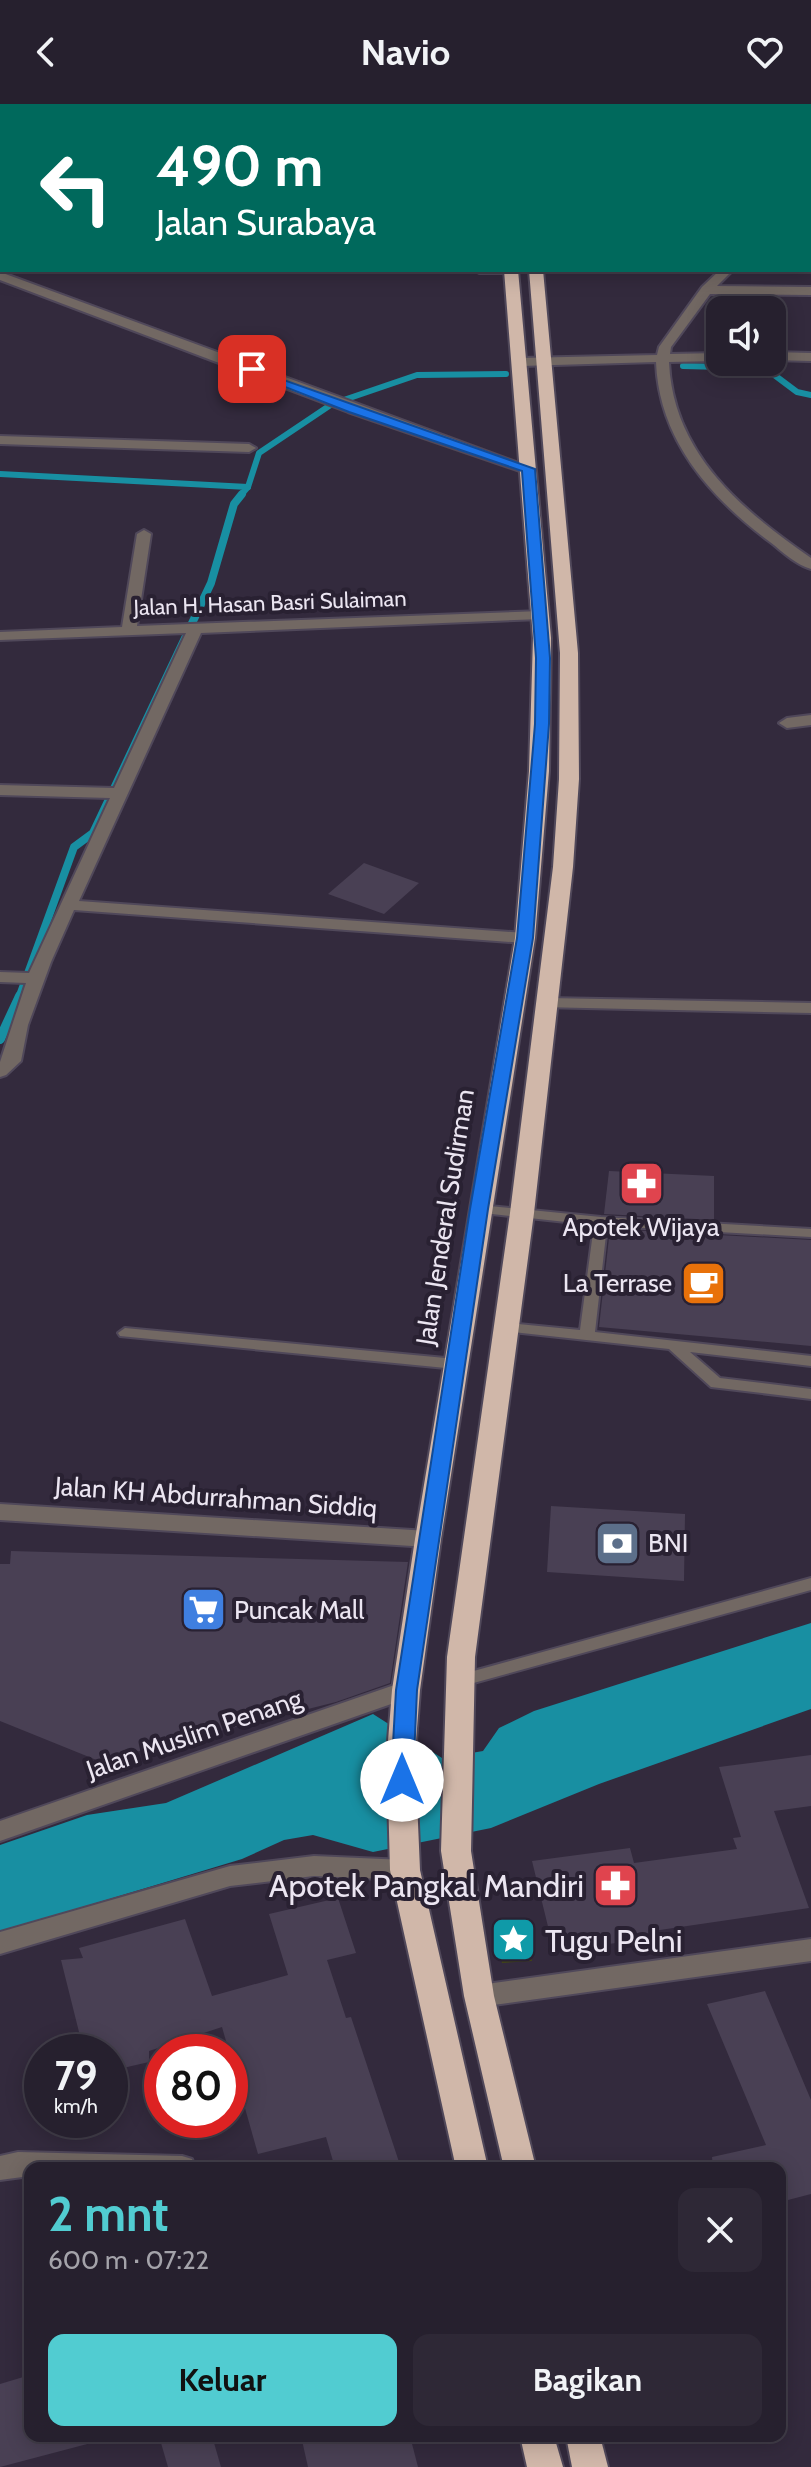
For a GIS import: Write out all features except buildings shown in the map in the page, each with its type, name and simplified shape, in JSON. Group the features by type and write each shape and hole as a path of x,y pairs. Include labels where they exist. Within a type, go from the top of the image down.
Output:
{"highway":[{"name":"Jalan Jenderal Sudirman","path":"470,2162 404,1864 403,1723 479,1209 525,938 542,724 541,615 511,272"},
{"path":"519,2162 479,1996 456,1851 457,1727 459,1681 508,1328 563,867 571,705 546,362 536,272"},
{"path":"539,2442 545,2467"},
{"path":"584,2442 590,2467"}],"street":[{"path":"725,272 706,290 665,347 662,358 669,415 686,448 737,509 811,565"},
{"path":"0,276 353,409 528,469"},
{"path":"706,290 811,291"},
{"path":"786,356 811,357"},
{"path":"521,362 706,357"},
{"path":"0,440 249,448"},
{"path":"129,630 144,534"},
{"name":"Jalan H. Hasan Basri Sulaiman","path":"0,636 541,615"},
{"path":"0,1071 12,1061 33,978 70,905 109,793 195,628"},
{"path":"787,723 811,720"},
{"path":"0,790 109,793"},
{"path":"70,905 525,938"},
{"path":"5,977 33,978"},
{"path":"547,1003 811,1008"},
{"name":"Jalan KH Abdurrahman Siddiq","path":"0,1512 428,1539"},
{"name":"Jalan Muslim Penang","path":"0,1831 406,1690"},
{"path":"0,1943 230,1876 314,1866 404,1864"},
{"path":"479,1996 811,1950"},
{"path":"0,2168 24,2164"}],"lane":[{"path":"479,1209 601,1221 811,1233"},
{"path":"587,1335 601,1221"},
{"path":"508,1328 811,1361"},
{"path":"125,1333 456,1364"},
{"path":"673,1344 716,1383 811,1394"},
{"path":"459,1681 811,1584"}],"green space":[{"path":"524,1923 532,1961 502,1963 494,1926"}],"water":[{"path":"811,1623 811,1709 599,1784 491,1828 373,1852 313,1835 284,1840 242,1859 0,1932 0,1845 87,1815 166,1803 373,1714 442,1758 483,1751 499,1728 534,1711"}],"waterway":[{"path":"683,366 765,368 797,392 811,395"},
{"path":"248,487 259,453 332,404 417,375 506,374"},
{"path":"0,474 248,487"},
{"path":"240,496 248,487"},
{"path":"19,998 74,847 93,833 211,583 234,504 242,494"},
{"path":"0,1039 20,996"}],"place":[{"name":"Apotek Wijaya","path":"641,1184"},
{"name":"La Terrase","path":"703,1283"},
{"name":"BNI","path":"617,1543"},
{"name":"Puncak Mall","path":"203,1610"},
{"name":"Apotek Pangkal Mandiri","path":"615,1885"},
{"name":"Tugu Pelni","path":"514,1940"}],"route":[{"path":"252,369 353,409 528,469 543,658 542,724 525,938 479,1209 406,1690 402,1780"}]}
